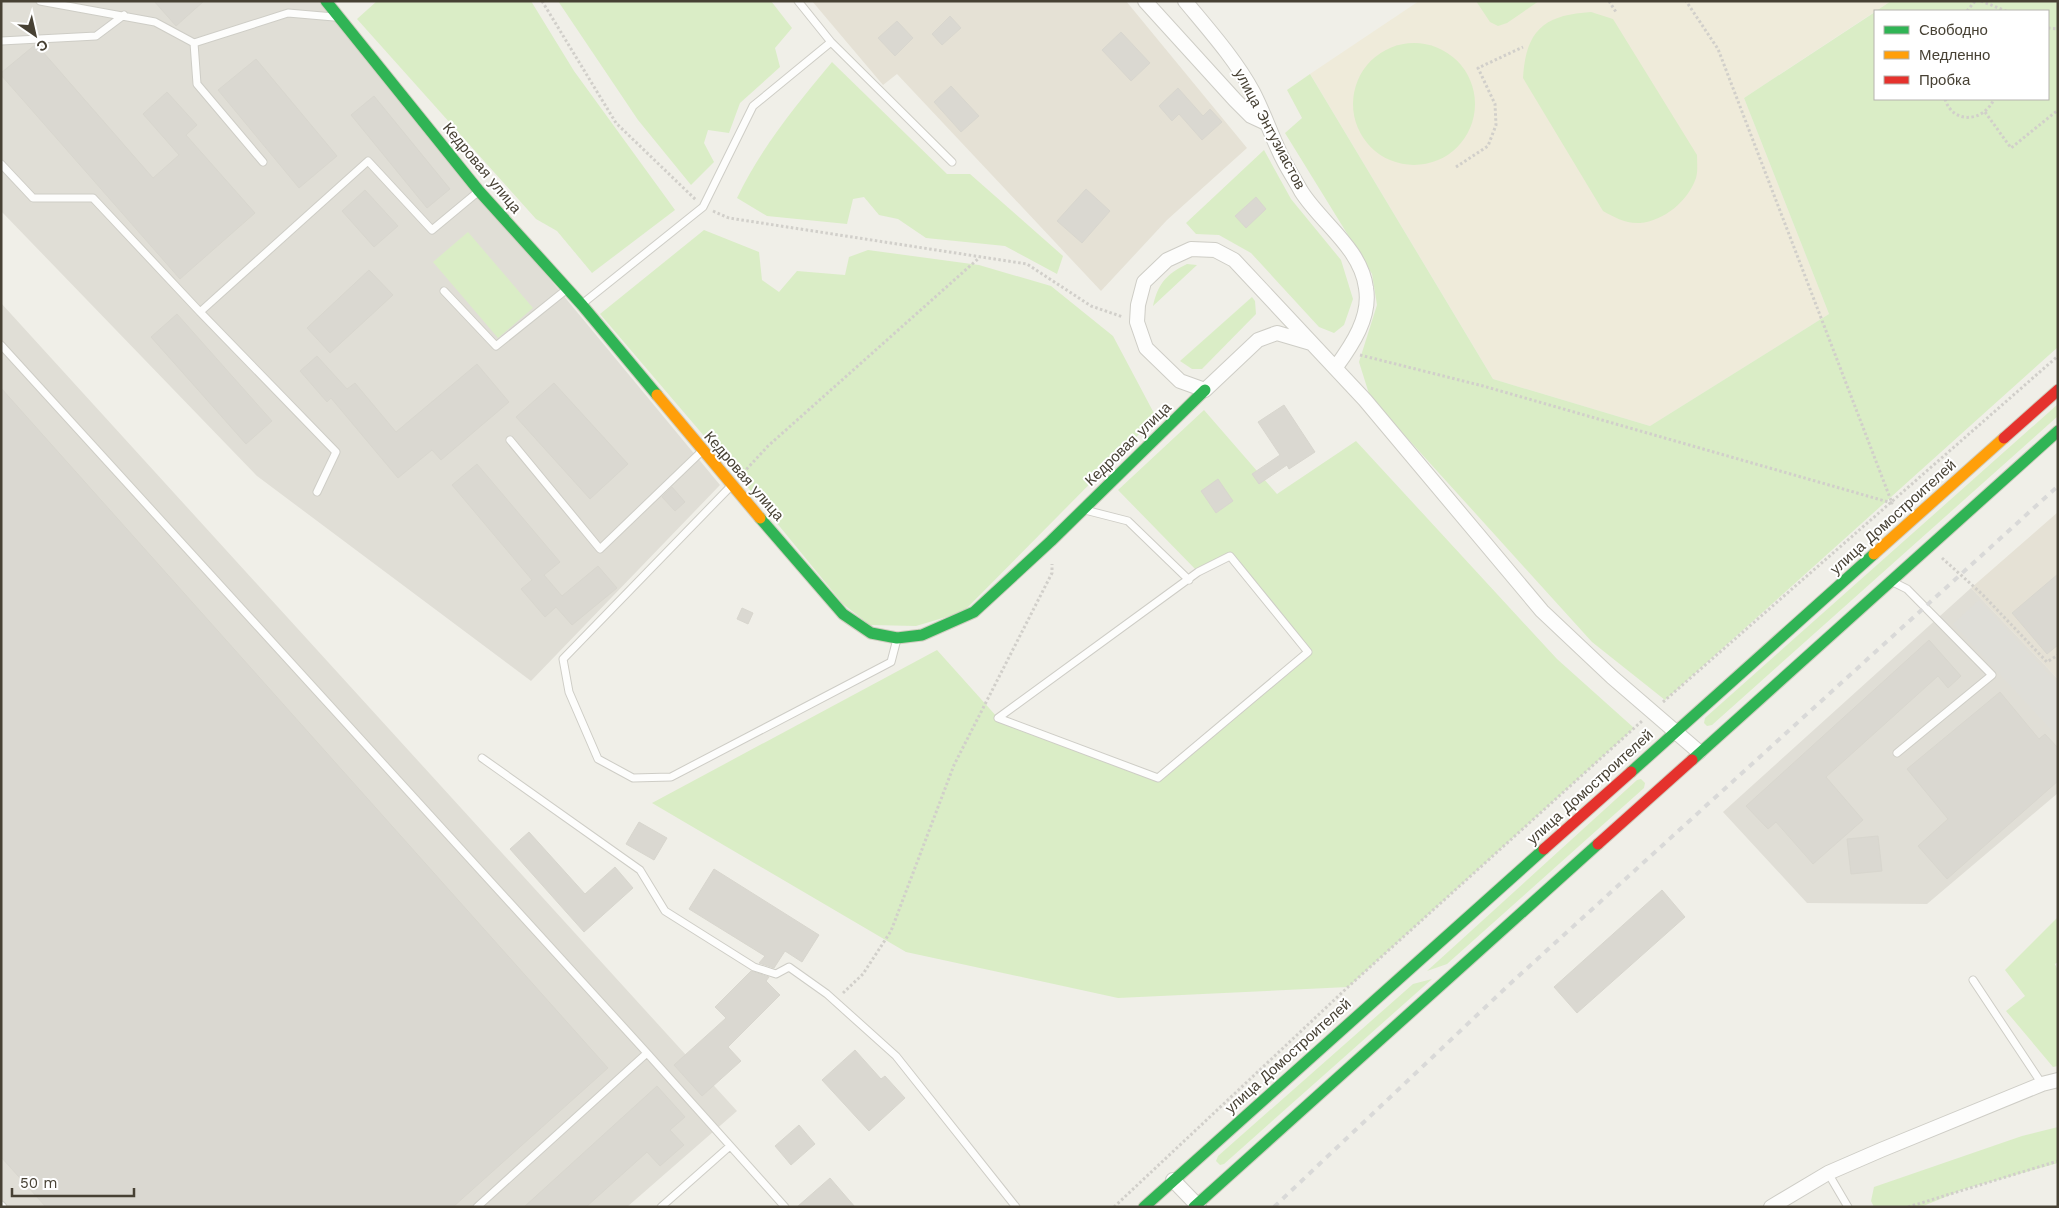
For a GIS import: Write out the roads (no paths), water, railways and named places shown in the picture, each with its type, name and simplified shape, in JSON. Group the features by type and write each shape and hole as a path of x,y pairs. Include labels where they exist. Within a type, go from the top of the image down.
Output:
{"main road":[{"name":"Кедровая улица","path":"326,1 480,191 582,305 702,450 843,614 871,633 897,638 922,635 974,612 1051,541 1205,390"},
{"name":"улица Домостроителей","path":"1144,1207 2058,390"},
{"path":"1197,1206 1699,752 2058,431"}],"street":[{"path":"1145,1 1251,116 1266,122"},
{"name":"улица Энтузиастов","path":"1185,1 1228,54 1254,92 1280,154 1303,193 1344,243 1361,268 1366,288 1365,312 1348,351 1336,367"},
{"path":"1311,343 1277,333 1258,340 1205,390 1180,381 1146,348 1137,322 1138,304 1144,282 1167,260 1191,249 1215,250 1234,260 1311,343 1336,367 1542,611 1612,677 1699,752"},
{"path":"1771,1207 1828,1173 2042,1084 2058,1080"},
{"path":"1172,1180 1197,1206"}],"lane":[{"path":"40,1 155,22 194,43 288,13 339,18"},
{"path":"798,1 831,42 952,162"},
{"path":"1,41 96,36 124,15"},
{"path":"582,305 703,207 753,106 831,42"},
{"path":"194,43 197,84 263,162"},
{"path":"200,312 368,161 432,230 480,191"},
{"path":"1,164 33,198 93,198 336,452 317,492"},
{"path":"444,291 496,346 568,289"},
{"path":"1,345 647,1052 785,1207"},
{"path":"510,440 600,550 702,450"},
{"path":"732,485 563,658 569,692 598,759 633,778 671,778 891,662 897,638"},
{"path":"1083,509 1128,521 1189,580"},
{"path":"1230,556 1308,652 1158,778 998,718 1189,580 1198,572 1230,556"},
{"path":"1891,580 1907,589 1992,675 1896,753"},
{"path":"482,758 640,870 665,911 754,967 776,974 789,967 827,994 833,1002 896,1056 1016,1207"},
{"path":"1973,980 2042,1084"},
{"path":"477,1207 647,1052"},
{"path":"661,1207 730,1146"},
{"path":"1828,1173 1848,1207"}],"railway":[{"path":"1274,1207 1512,982 2058,486"}]}
